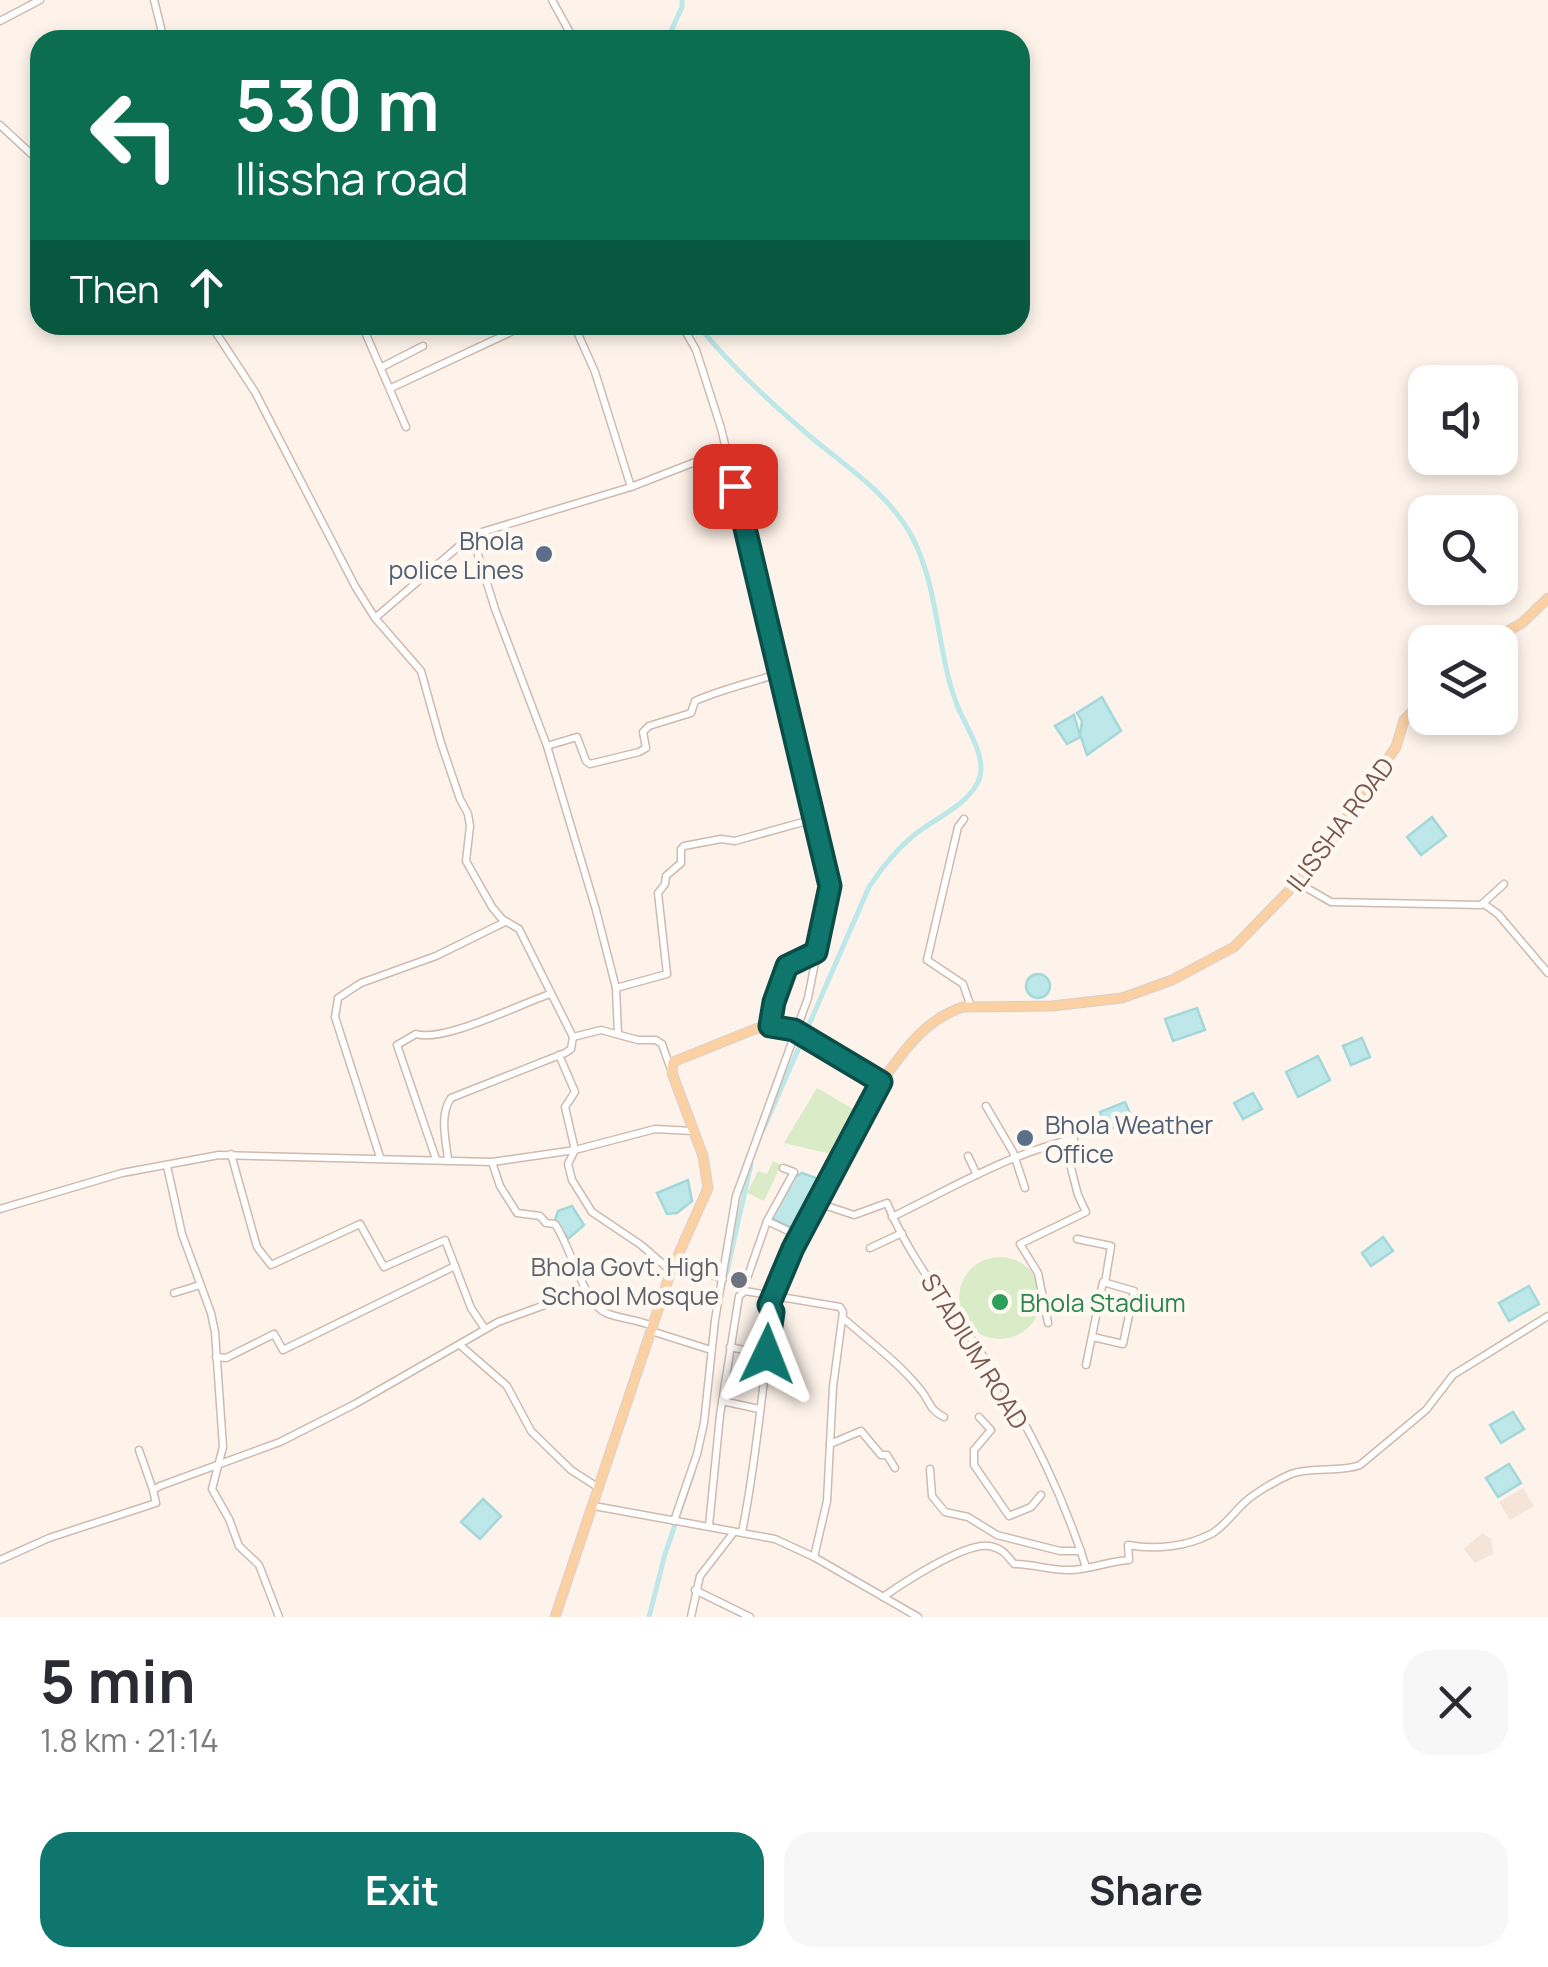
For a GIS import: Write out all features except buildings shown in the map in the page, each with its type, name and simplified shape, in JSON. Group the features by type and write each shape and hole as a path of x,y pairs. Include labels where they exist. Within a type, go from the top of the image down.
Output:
{"main road":[{"path":"1517,625 1548,598"},
{"name":"ILISSHA ROAD","path":"881,1082 924,1028 953,1010 1122,998 1234,947 1315,864 1396,748 1408,716"},
{"path":"555,1617 651,1328 709,1182 672,1064 677,1058 770,1026 794,1030 881,1082"}],"street":[{"path":"0,21 40,0"},
{"path":"154,0 162,30"},
{"path":"552,0 568,30"},
{"path":"0,125 30,153"},
{"path":"218,335 255,392 375,618 425,679 441,743 468,814 466,861 492,907 519,929 573,1037 571,1049 451,1098 444,1120 448,1160"},
{"path":"367,335 406,427"},
{"path":"391,388 505,335"},
{"path":"578,335 595,372 631,487"},
{"path":"674,1522 697,1454 736,1196 808,998 830,886 726,450 696,350 688,335"},
{"path":"382,367 423,346"},
{"path":"375,618 472,536 631,487 726,450"},
{"path":"472,536 547,746 616,988 618,1034"},
{"path":"547,746 578,737 590,764 642,750 646,744 643,732 649,726 691,713 695,700 778,674"},
{"path":"616,988 667,974 658,893 666,876 681,863 681,848 721,839 735,840 814,819"},
{"path":"964,819 958,826 927,960 963,984 971,1007"},
{"path":"1298,883 1331,902 1484,904 1498,914 1548,973"},
{"path":"1484,904 1504,884"},
{"path":"380,1157 335,1017 338,998 361,982 436,956 506,922"},
{"path":"770,1026 787,966 816,952"},
{"path":"436,1159 397,1045 416,1034 428,1038 450,1032 550,994"},
{"path":"573,1037 601,1030 659,1041 672,1073"},
{"path":"559,1055 576,1092 565,1107 575,1150 568,1164 572,1180 592,1212 673,1266 723,1279"},
{"path":"692,1617 695,1590 703,1571 738,1532 754,1474 773,1296 881,1082"},
{"path":"986,1106 1016,1159 1025,1188"},
{"path":"0,1210 122,1174 231,1154 492,1162 575,1150 656,1129 694,1131"},
{"path":"818,1203 854,1214 886,1203 892,1217 1016,1159 1074,1139"},
{"path":"1048,1324 1038,1274 1020,1244 1086,1212 1064,1141"},
{"path":"231,1154 257,1247 271,1265 360,1224 383,1266 442,1240 484,1330"},
{"path":"968,1156 977,1176"},
{"path":"492,1162 500,1186 517,1213 540,1216 564,1236 586,1290 603,1311 711,1350"},
{"path":"167,1166 182,1234 212,1313 223,1428 220,1466 212,1489 239,1546 259,1566 279,1617"},
{"path":"744,1287 760,1236 794,1172 783,1168"},
{"name":"STADIUM ROAD","path":"892,1217 1013,1405 1059,1494 1086,1567"},
{"path":"767,1221 800,1236"},
{"path":"870,1248 902,1233"},
{"path":"1077,1240 1112,1246 1086,1364"},
{"path":"216,1357 226,1358 274,1334 283,1350 455,1266"},
{"path":"1093,1338 1123,1344 1126,1336 1134,1291 1105,1282"},
{"path":"174,1294 200,1285"},
{"path":"153,1490 290,1438 484,1330 586,1290"},
{"path":"709,1526 722,1401 742,1292 840,1307 827,1501 814,1556"},
{"path":"882,1598 961,1551 986,1545 1003,1551 1014,1564 1035,1564 1047,1570 1130,1560 1128,1545 1166,1547 1211,1534 1246,1501 1296,1473 1360,1465 1426,1410 1453,1375 1548,1316"},
{"path":"842,1318 906,1372 934,1412 944,1417"},
{"path":"460,1345 506,1386 531,1431 571,1470 599,1488"},
{"path":"730,1348 767,1354"},
{"path":"722,1401 759,1410"},
{"path":"979,1416 990,1430 972,1458 988,1488 1010,1516 1031,1508 1040,1495"},
{"path":"830,1444 861,1431 895,1468"},
{"path":"0,1560 48,1538 156,1503 139,1450"},
{"path":"930,1469 932,1496 945,1512 968,1517 997,1535 1060,1551 1080,1551"},
{"path":"594,1506 776,1539 814,1556 918,1617"},
{"path":"695,1590 750,1617"}],"shaded area":[{"path":"1523,1488 1534,1506 1510,1520 1499,1502"},
{"path":"1482,1533 1491,1539 1493,1554 1475,1563 1464,1549"}],"green space":[{"path":"817,1088 855,1110 831,1154 784,1143"},
{"path":"773,1161 781,1165 764,1201 747,1193 758,1171 767,1174"},
{"name":"Bhola Stadium","path":"1000,1257 1016,1260 1029,1269 1038,1282 1038,1314 1029,1327 1016,1336 1000,1339 984,1336 971,1327 962,1314 959,1298 962,1282 971,1269 984,1260"}],"water":[{"path":"1102,697 1121,731 1087,755 1081,737 1067,744 1055,726 1074,715 1080,736 1082,721 1077,713"},
{"path":"1432,817 1446,836 1421,855 1407,837"},
{"path":"1038,974 1050,986 1038,998 1026,986"},
{"path":"1197,1008 1205,1030 1173,1041 1165,1019"},
{"path":"1362,1038 1370,1057 1351,1065 1343,1046"},
{"path":"1318,1056 1330,1080 1298,1097 1286,1072"},
{"path":"1253,1093 1262,1109 1243,1119 1234,1103"},
{"path":"1125,1102 1133,1120 1108,1130 1100,1112"},
{"path":"802,1173 816,1178 823,1191 798,1231 771,1218 793,1178"},
{"path":"688,1180 692,1201 677,1213 667,1214 657,1193"},
{"path":"572,1206 584,1225 568,1239 555,1220 558,1211"},
{"path":"1383,1237 1393,1251 1371,1266 1362,1253"},
{"path":"1529,1286 1539,1304 1509,1321 1499,1303"},
{"path":"1513,1412 1524,1429 1501,1443 1490,1425"},
{"path":"1509,1464 1521,1483 1498,1497 1486,1478"},
{"path":"483,1499 501,1516 480,1539 461,1522"}],"waterway":[{"path":"672,30 682,0"},
{"path":"707,335 767,398 878,493 910,533 927,574 949,681 981,762 973,791 907,841 869,887 763,1130"},
{"path":"725,1280 751,1164"},
{"path":"649,1617 665,1554 693,1473"}],"place":[{"name":"Bhola police Lines","path":"544,554"},
{"name":"Bhola Weather Office","path":"1025,1138"},
{"name":"Bhola Govt. High School Mosque","path":"739,1280"},
{"name":"Bhola Stadium","path":"1000,1302"}],"route":[{"path":"735,486 830,886 816,952 787,966 770,1026 794,1030 881,1082 793,1248 769,1305 773,1312 767,1354"}]}
